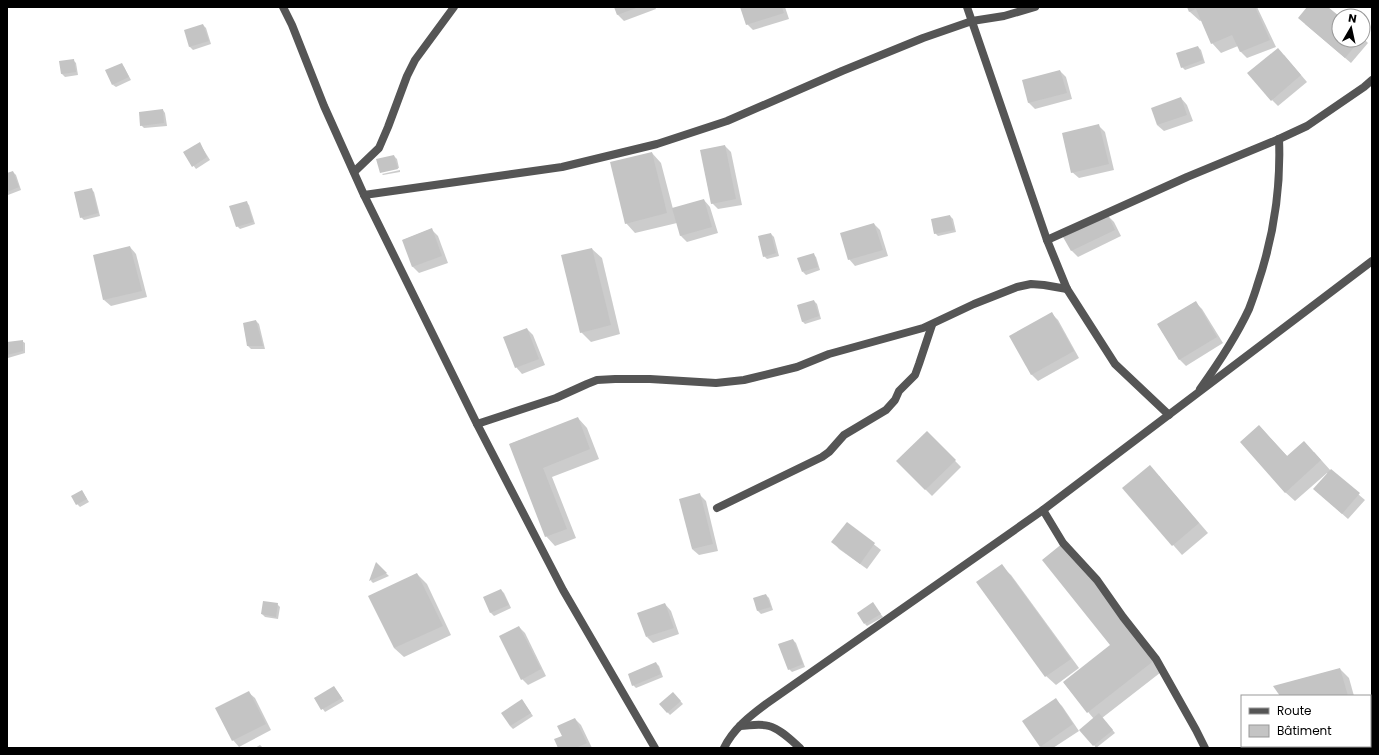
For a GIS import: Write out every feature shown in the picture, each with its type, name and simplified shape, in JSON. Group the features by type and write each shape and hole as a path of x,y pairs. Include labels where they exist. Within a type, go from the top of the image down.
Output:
{"street":[{"path":"283,7 292,25 324,106 364,195 477,424 563,590 655,748"},
{"path":"354,172 379,148 407,76 415,60 454,7"},
{"path":"967,7 1046,240 1067,289 1115,364 1169,415"},
{"path":"364,195 562,167 657,144 727,121 891,50 972,21 1004,16 1034,7"},
{"path":"1046,240 1201,170 1279,139 1307,126 1364,88 1372,80"},
{"path":"1194,396 1233,340 1250,308 1264,266 1274,222 1280,157 1279,139"},
{"path":"724,748 745,720 766,704 1044,510 1372,261"},
{"path":"477,424 556,398 598,380 650,379 716,383 744,380 797,367 829,354 932,325 974,304 1017,287 1031,284 1067,289"},
{"path":"717,508 822,457 829,452 844,436 886,410 895,400 899,391 915,374 932,325"},
{"path":"1044,510 1063,543 1097,580 1123,617 1156,659 1205,748"},
{"path":"740,726 769,726 779,731 800,748"}],"building":[{"path":"614,7 639,7 617,15"},
{"path":"740,7 782,7 784,13 746,25"},
{"path":"1187,7 1255,7 1270,40 1240,52 1232,35 1211,44 1196,9 1189,12"},
{"path":"1307,7 1328,7 1331,9 1331,46 1298,18"},
{"path":"203,24 209,41 189,47 184,30"},
{"path":"1198,46 1203,60 1181,68 1176,53"},
{"path":"1278,48 1301,75 1271,101 1247,73"},
{"path":"1333,48 1353,48 1345,58"},
{"path":"74,59 76,72 61,74 59,61"},
{"path":"122,63 129,77 112,85 105,70"},
{"path":"1060,70 1067,93 1028,103 1022,80"},
{"path":"1181,97 1187,115 1157,125 1151,108"},
{"path":"163,109 164,123 140,126 139,112"},
{"path":"1099,124 1109,164 1071,173 1062,133"},
{"path":"200,142 207,157 192,167 183,152"},
{"path":"725,145 736,199 711,204 700,150"},
{"path":"652,152 667,213 625,224 610,162"},
{"path":"394,155 398,169 380,173 376,159"},
{"path":"13,171 19,187 7,192 7,173"},
{"path":"92,188 98,213 80,218 74,192"},
{"path":"704,199 712,227 680,236 672,208"},
{"path":"247,201 253,222 236,227 229,206"},
{"path":"950,215 954,230 934,234 931,219"},
{"path":"1108,215 1115,230 1071,251 1063,237"},
{"path":"874,223 883,250 848,260 840,233"},
{"path":"432,228 442,256 412,267 402,240"},
{"path":"771,233 776,253 763,257 758,236"},
{"path":"130,246 142,291 103,300 93,255"},
{"path":"592,248 611,325 580,333 561,255"},
{"path":"814,253 818,267 802,272 797,258"},
{"path":"814,300 819,316 802,322 797,305"},
{"path":"1196,301 1217,337 1179,360 1157,324"},
{"path":"1052,312 1074,351 1031,375 1009,336"},
{"path":"256,320 263,346 247,346 243,323"},
{"path":"527,328 539,359 515,368 503,337"},
{"path":"23,340 23,351 7,355 7,342"},
{"path":"578,417 590,449 543,468 567,529 545,537 509,444"},
{"path":"1259,425 1287,456 1304,441 1321,460 1285,493 1240,442"},
{"path":"927,431 956,460 925,490 896,461"},
{"path":"1150,465 1199,523 1172,546 1122,488"},
{"path":"1331,469 1360,493 1342,514 1313,489"},
{"path":"82,490 87,499 76,505 71,496"},
{"path":"700,493 713,544 692,549 679,499"},
{"path":"847,522 875,543 860,564 831,542"},
{"path":"1063,543 1156,659 1087,713 1063,682 1110,645 1042,560"},
{"path":"376,562 387,573 369,581"},
{"path":"1002,564 1071,659 1045,677 976,582"},
{"path":"417,573 443,626 394,648 368,596"},
{"path":"501,589 509,605 490,613 483,597"},
{"path":"766,594 771,607 757,611 753,598"},
{"path":"263,601 278,603 276,617 261,614"},
{"path":"873,602 881,614 864,624 857,613"},
{"path":"665,603 674,628 646,637 637,613"},
{"path":"519,626 541,669 521,680 499,636"},
{"path":"793,639 803,664 788,670 778,644"},
{"path":"656,662 661,674 632,686 628,674"},
{"path":"1340,668 1348,695 1279,695 1273,686"},
{"path":"334,686 342,698 321,710 314,698"},
{"path":"249,691 266,724 232,741 215,708"},
{"path":"673,692 681,701 667,713 659,704"},
{"path":"1056,698 1073,724 1040,747 1022,721"},
{"path":"522,699 531,713 510,726 501,713"},
{"path":"1099,713 1113,730 1093,746 1079,730"},
{"path":"575,718 587,743 576,748 558,748 554,739 562,736 557,726"}]}
